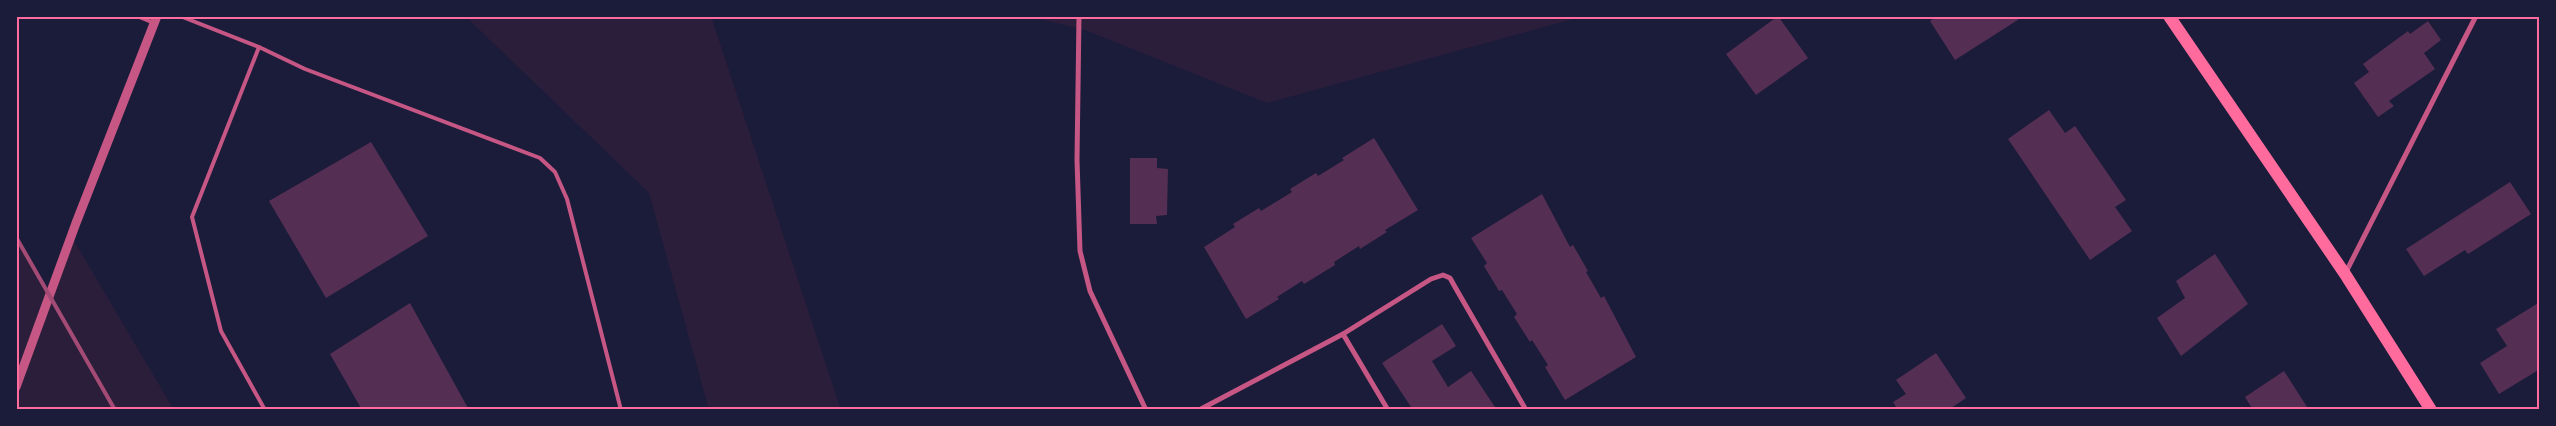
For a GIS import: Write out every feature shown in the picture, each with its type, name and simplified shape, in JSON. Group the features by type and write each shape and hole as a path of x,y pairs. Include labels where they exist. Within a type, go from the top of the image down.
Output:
{"main road":[{"path":"2169,16 2345,274 2431,410"}],"street":[{"path":"1079,16 1077,160 1080,251 1090,291 1146,410"},
{"path":"2345,274 2476,16"},
{"path":"16,388 76,223 155,20"},
{"path":"1199,410 1342,334 1431,279 1443,276 1450,278 1455,286 1526,410"},
{"path":"1342,334 1388,410"}],"lane":[{"path":"137,16 155,20"},
{"path":"180,16 259,47 305,69 527,151 540,158 555,172 567,199 621,410"},
{"path":"259,47 192,217 221,331 265,410"}],"shaded area":[{"path":"465,16 711,16 841,410 709,410 649,193"},
{"path":"1027,16 1584,16 1267,103 1085,30"},
{"path":"70,234 174,410 16,410 16,237 47,290"}],"building":[{"path":"1778,16 1808,58 1756,95 1726,54"},
{"path":"1937,16 2024,16 1955,60 1930,21"},
{"path":"2428,21 2441,40 2424,53 2435,69 2389,101 2394,106 2378,117 2354,83 2369,72 2363,64 2408,31 2410,34"},
{"path":"2049,110 2065,133 2075,126 2126,200 2115,207 2132,231 2090,260 2008,139"},
{"path":"1374,138 1418,210 1385,230 1387,232 1360,249 1359,246 1334,262 1335,265 1304,284 1302,281 1277,297 1279,299 1246,319 1204,247 1235,227 1233,224 1259,208 1261,211 1292,192 1290,189 1316,173 1318,176"},
{"path":"371,142 428,236 326,298 269,201"},
{"path":"1130,158 1157,158 1157,168 1168,169 1167,215 1156,216 1157,224 1130,224"},
{"path":"2510,182 2531,214 2468,254 2465,250 2424,276 2406,249"},
{"path":"1542,194 1570,247 1573,245 1588,271 1586,272 1601,298 1604,296 1636,357 1565,400 1545,367 1548,365 1514,317 1517,314 1502,290 1499,291 1484,266 1487,263 1471,238"},
{"path":"2215,254 2248,304 2181,356 2157,318 2185,298 2176,281"},
{"path":"2540,302 2540,369 2499,394 2480,363 2507,346 2496,329"},
{"path":"410,303 469,410 362,410 330,354"},
{"path":"1442,324 1456,346 1432,361 1448,387 1471,371 1497,410 1413,410 1382,363"},
{"path":"1936,353 1966,398 1948,410 1898,410 1893,402 1906,394 1896,380"},
{"path":"2284,371 2309,410 2253,410 2245,397"}],"railway":[{"path":"16,237 115,410"}]}
